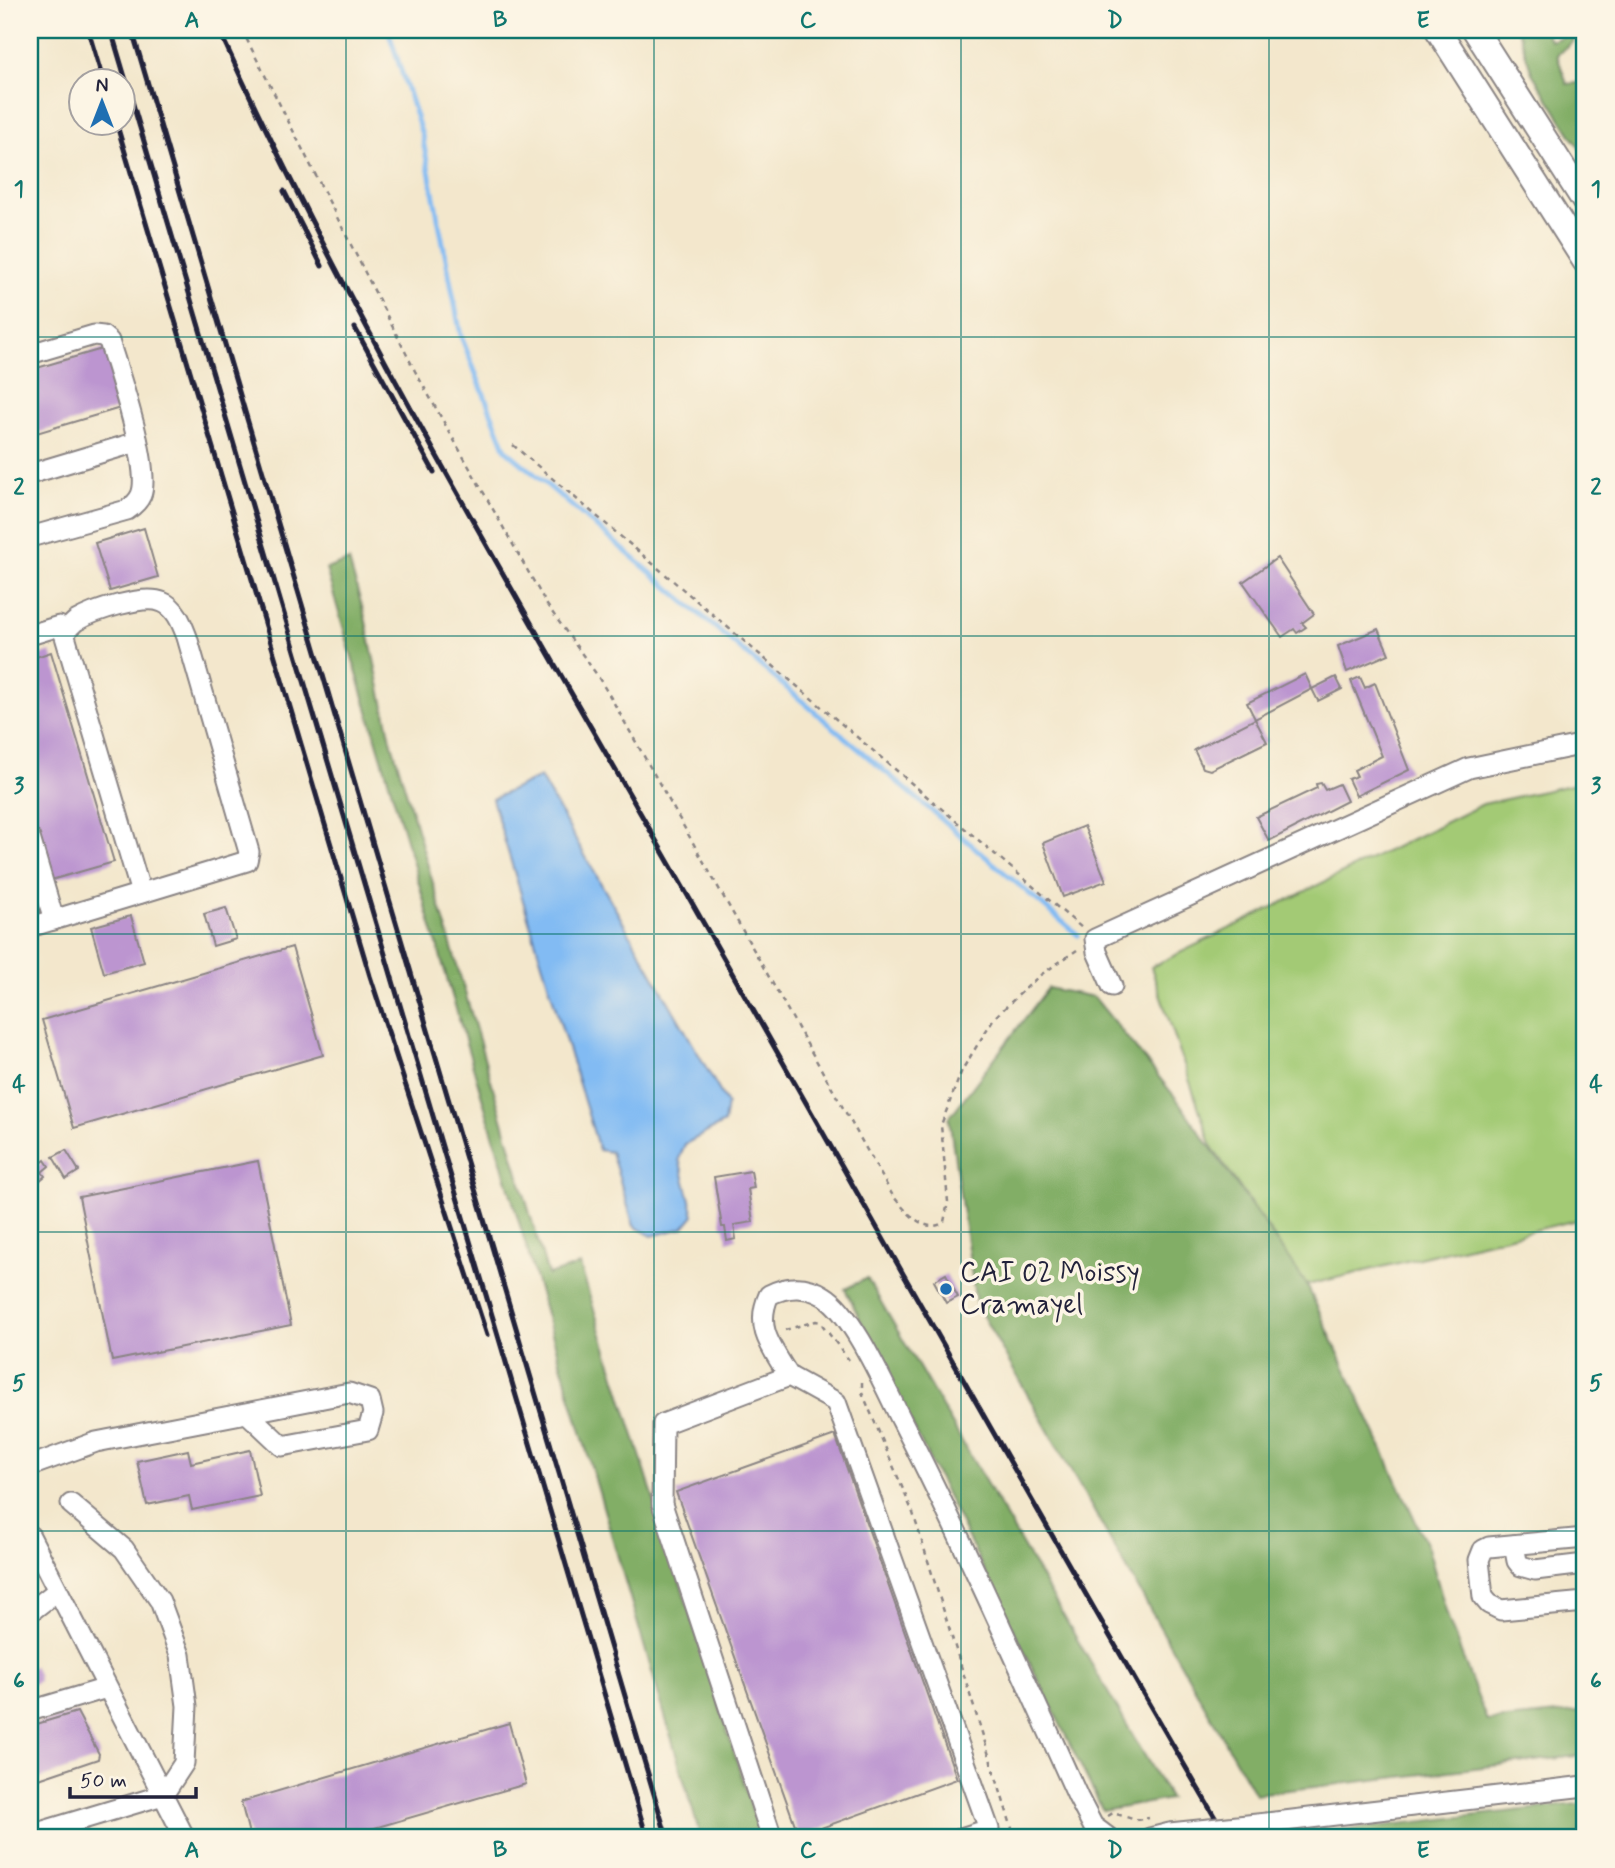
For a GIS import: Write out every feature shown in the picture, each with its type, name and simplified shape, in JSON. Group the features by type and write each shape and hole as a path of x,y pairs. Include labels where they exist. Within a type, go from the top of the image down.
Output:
{"main road":[{"path":"1438,30 1585,261"},
{"path":"1475,30 1585,202"}],"street":[{"path":"30,354 94,335 103,336 109,341 131,414 144,481 137,503 127,510 30,537"},
{"path":"30,474 137,442"},
{"path":"30,927 247,861 249,852 179,617 164,602 148,598 95,612 74,622 64,633"},
{"path":"30,635 58,626 64,633 141,894"},
{"path":"1112,986 1097,952 1095,939 1469,768 1585,744"},
{"path":"30,838 54,920"},
{"path":"961,1838 989,1829 836,1402 789,1376 765,1335 763,1315 769,1295 779,1289 804,1288 826,1296 845,1317 862,1363 943,1501 1078,1797 1093,1826 1109,1838"},
{"path":"772,1838 662,1504 663,1424 789,1376"},
{"path":"30,1466 96,1441 349,1393 369,1399 373,1413 368,1430 282,1446 247,1413"},
{"path":"30,1835 163,1796 184,1763 187,1706 180,1655 160,1601 124,1549 71,1504"},
{"path":"30,1536 185,1838"},
{"path":"1585,1538 1489,1547 1483,1550 1479,1560 1483,1597 1489,1604 1501,1610 1585,1602"},
{"path":"1514,1545 1517,1561 1521,1566 1535,1570 1585,1564"},
{"path":"30,1612 57,1591"},
{"path":"30,1711 107,1688"},
{"path":"1150,1838 1165,1825 1267,1823 1585,1786"}],"path":[{"path":"242,30 415,371 547,606 604,686 893,1196 919,1221 930,1227 938,1227 944,1222 948,1202 941,1125 962,1070 994,1018 1039,976 1095,939 513,445"},
{"path":"765,1335 820,1322 862,1363 862,1392 914,1513 1015,1838"},
{"path":"1093,1826 1113,1813 1165,1825"}],"green space":[{"path":"1518,30 1544,30 1551,41 1566,35 1572,36 1573,41 1557,55 1567,84 1585,82 1585,157 1532,73"},
{"path":"349,561 365,617 391,740 548,1275 580,1265 761,1838 701,1838 326,569"},
{"path":"1585,782 1585,1218 1307,1285 1212,1147 1151,967 1483,804"},
{"path":"1048,988 1094,997 1176,1098 1307,1285 1428,1548 1449,1621 1487,1721 1585,1711 1585,1755 1255,1794 976,1304 949,1118"},
{"path":"867,1278 1170,1799 1103,1811 845,1289"},
{"path":"1585,1803 1585,1838 1274,1838"}],"water":[{"path":"540,777 727,1104 724,1123 685,1144 679,1159 694,1215 683,1228 652,1236 634,1226 611,1152 599,1150 492,799"}],"building":[{"path":"109,347 127,406 30,435 30,370"},
{"path":"144,528 158,577 110,591 95,543"},
{"path":"1277,558 1314,614 1302,623 1306,627 1297,633 1294,629 1282,637 1243,582"},
{"path":"1378,629 1389,654 1347,672 1338,646"},
{"path":"51,652 114,862 51,880 30,808 30,659"},
{"path":"1305,674 1312,689 1255,719 1247,703"},
{"path":"1336,677 1342,689 1318,701 1312,689"},
{"path":"1360,677 1365,688 1375,683 1409,770 1356,796 1348,779 1357,776 1354,770 1382,756 1351,681"},
{"path":"1255,719 1267,742 1210,770 1203,768 1194,750"},
{"path":"1321,783 1325,790 1339,784 1347,801 1269,841 1256,817 1317,788 1316,784"},
{"path":"1084,826 1106,881 1063,897 1043,843"},
{"path":"226,908 236,939 213,946 204,914"},
{"path":"131,916 144,962 104,973 91,927"},
{"path":"292,947 323,1055 74,1128 42,1020"},
{"path":"66,1150 79,1171 66,1179 53,1157"},
{"path":"45,1160 49,1166 42,1172 45,1176 32,1187 30,1179 34,1176 31,1171"},
{"path":"258,1161 291,1325 112,1361 79,1197"},
{"path":"751,1171 754,1188 748,1189 753,1222 734,1225 736,1239 727,1241 725,1227 722,1227 714,1177"},
{"name":"CAI 02 Moissy Cramayel","path":"946,1274 958,1297 946,1303 934,1281"},
{"path":"835,1435 957,1779 799,1836 676,1492"},
{"path":"188,1450 191,1463 250,1450 260,1496 192,1510 189,1496 147,1505 137,1461"},
{"path":"34,1666 39,1681 30,1685 30,1668"},
{"path":"77,1712 99,1754 98,1759 30,1782 30,1726"},
{"path":"509,1723 526,1784 340,1838 250,1838 241,1802"}],"waterway":[{"path":"388,30 422,135 461,336 506,450 1078,935"}],"railway":[{"path":"88,30 99,66"},
{"path":"111,30 647,1838"},
{"path":"132,30 667,1838"},
{"path":"219,30 330,257 449,479 1227,1838"},
{"path":"120,136 370,976 487,1335"},
{"path":"284,191 322,266"},
{"path":"355,328 434,472"}],"place":[{"name":"CAI 02 Moissy Cramayel","path":"946,1289"}]}
